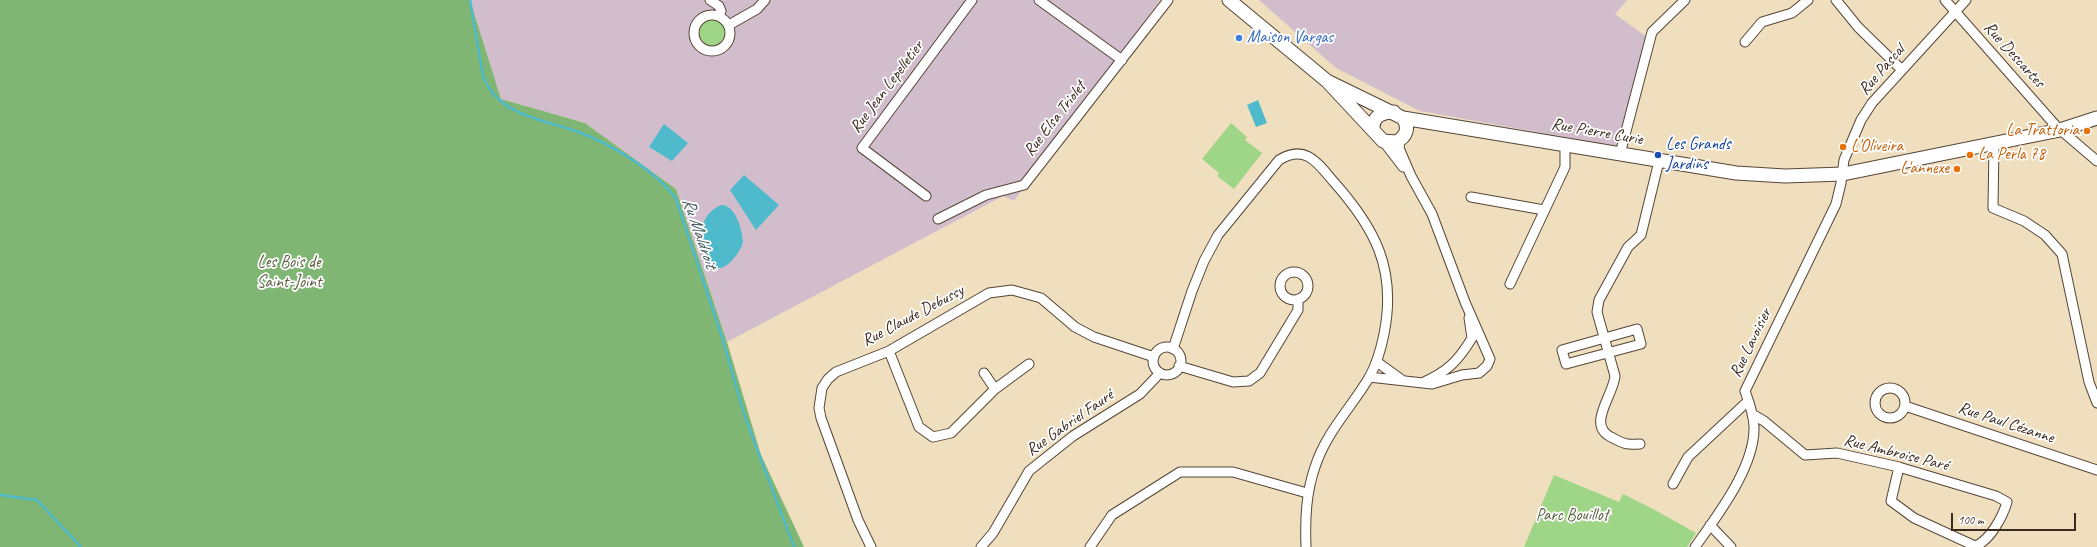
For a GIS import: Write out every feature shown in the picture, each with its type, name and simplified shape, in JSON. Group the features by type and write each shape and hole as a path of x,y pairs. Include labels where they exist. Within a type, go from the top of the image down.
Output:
{"street":[{"path":"710,0 719,6 721,11 719,16"},
{"path":"729,25 757,9 766,0"},
{"name":"Rue Jean Lepelletier","path":"926,196 862,148 972,0"},
{"path":"1039,0 1122,60"},
{"name":"Rue Elsa Triolet","path":"938,219 986,194 1024,185 1168,0"},
{"name":"Rue Pierre Curie","path":"1229,0 1327,80 1383,141"},
{"path":"1620,154 1652,32 1685,0"},
{"path":"1745,42 1762,22 1792,13 1808,0"},
{"path":"1836,0 1858,27 1902,70"},
{"name":"Rue Descartes","path":"1944,0 2060,130 2097,160"},
{"name":"Rue Pascal","path":"1843,174 1844,160 1862,120 1872,103 1966,0"},
{"path":"708,16 719,16 729,25 731,36 726,46 716,51 708,51 701,48 694,36 697,24 708,16"},
{"name":"Rue Pierre Curie","path":"1327,80 1401,120 1421,120 1743,174 1785,176 1843,174 2060,130 2097,118"},
{"name":"Rue Pierre Curie","path":"1373,130 1373,122 1376,118 1389,112 1401,120"},
{"path":"1370,376 1420,384 1432,384 1462,375 1479,373 1490,360 1467,307 1444,242 1432,214 1411,176 1398,148 1401,120"},
{"path":"1383,141 1391,143 1400,140"},
{"path":"1383,141 1411,176"},
{"path":"1510,284 1565,167 1565,144"},
{"path":"1994,144 1993,208 2024,221 2045,235 2062,254 2088,382 2097,403"},
{"path":"1173,349 1197,279 1218,235 1279,160 1287,155 1296,153 1313,158 1356,206 1370,228 1381,252 1387,279 1388,314 1377,362 1370,376 1329,435 1315,465 1307,493 1305,525 1306,547"},
{"path":"1640,444 1627,445 1608,436 1600,427 1600,418 1614,386 1614,376 1597,312 1599,300 1628,247 1641,235 1659,161"},
{"name":"Rue Lavoisier","path":"1695,547 1728,497 1752,448 1754,426 1745,391 1836,204 1843,174"},
{"path":"1472,197 1544,210"},
{"name":"Rue Claude Debussy","path":"871,547 858,520 821,418 820,398 825,384 836,372 889,351 989,293 1012,290 1041,298 1075,327 1094,337 1154,357"},
{"path":"1180,366 1233,382 1249,381 1260,373 1298,310 1298,299"},
{"path":"1420,384 1442,373 1460,358 1472,338 1467,307"},
{"path":"1637,330 1641,344 1608,353 1566,364 1562,350 1637,330"},
{"path":"1164,348 1173,349 1180,358 1180,366 1172,374 1160,373 1153,364 1154,357 1164,348"},
{"path":"889,351 919,427 933,438 951,432 995,389 1029,364"},
{"path":"1377,362 1402,380"},
{"path":"984,373 995,389"},
{"name":"Rue Gabriel Fauré","path":"981,547 993,533 1029,471 1073,436 1140,394 1160,373"},
{"path":"1673,484 1688,457 1748,401"},
{"name":"Rue Paul Cézanne","path":"1905,406 2097,470"},
{"name":"Rue Ambroise Paré","path":"1752,414 1764,421 1804,455 1837,453 1899,467 1996,496 2007,502 2005,510 1983,543 1975,546 1914,518 1891,500 1899,467"},
{"path":"1090,547 1112,515 1180,472 1233,472 1307,493"},
{"path":"1710,526 1731,547"}],"shaded area":[{"path":"470,0 1160,0 1014,201 1003,196 727,342 676,189 585,123 501,99"},
{"path":"1259,0 1627,0 1615,14 1651,40 1627,151 1531,131 1420,111 1336,68"}],"green space":[{"name":"Les Bois de Saint-Joint","path":"0,0 470,0 501,99 585,123 676,189 727,342 761,455 804,547 0,547"},
{"path":"712,19 722,23 726,33 722,43 712,47 702,43 698,33 702,23"},
{"path":"1231,123 1247,137 1245,140 1262,153 1234,189 1217,176 1219,173 1202,159"},
{"name":"Parc Bouillot","path":"1554,475 1619,502 1623,494 1696,533 1687,547 1524,547"}],"water":[{"path":"1258,100 1267,123 1256,127 1247,105"},
{"path":"664,124 688,143 672,161 649,147"},
{"path":"744,175 779,205 756,230 730,190"},
{"path":"721,205 731,209 734,213 740,225 743,241 740,250 732,261 721,268 716,268 712,265 703,250 701,232 707,216"}],"waterway":[{"name":"Ru Maldroit","path":"470,0 483,76 490,89 499,99 522,114 576,131 617,150 657,178 676,199 722,337 745,417 794,547"},
{"path":"0,495 37,500 81,547"}],"place":[{"name":"Maison Vargas","path":"1239,38"},
{"name":"La Trattoria","path":"2087,131"},
{"name":"L'Oliveira","path":"1843,147"},
{"name":"Les Grands Jardins","path":"1658,155"},
{"name":"La Perla 78","path":"1970,155"},
{"name":"L'annexe","path":"1957,169"}]}
